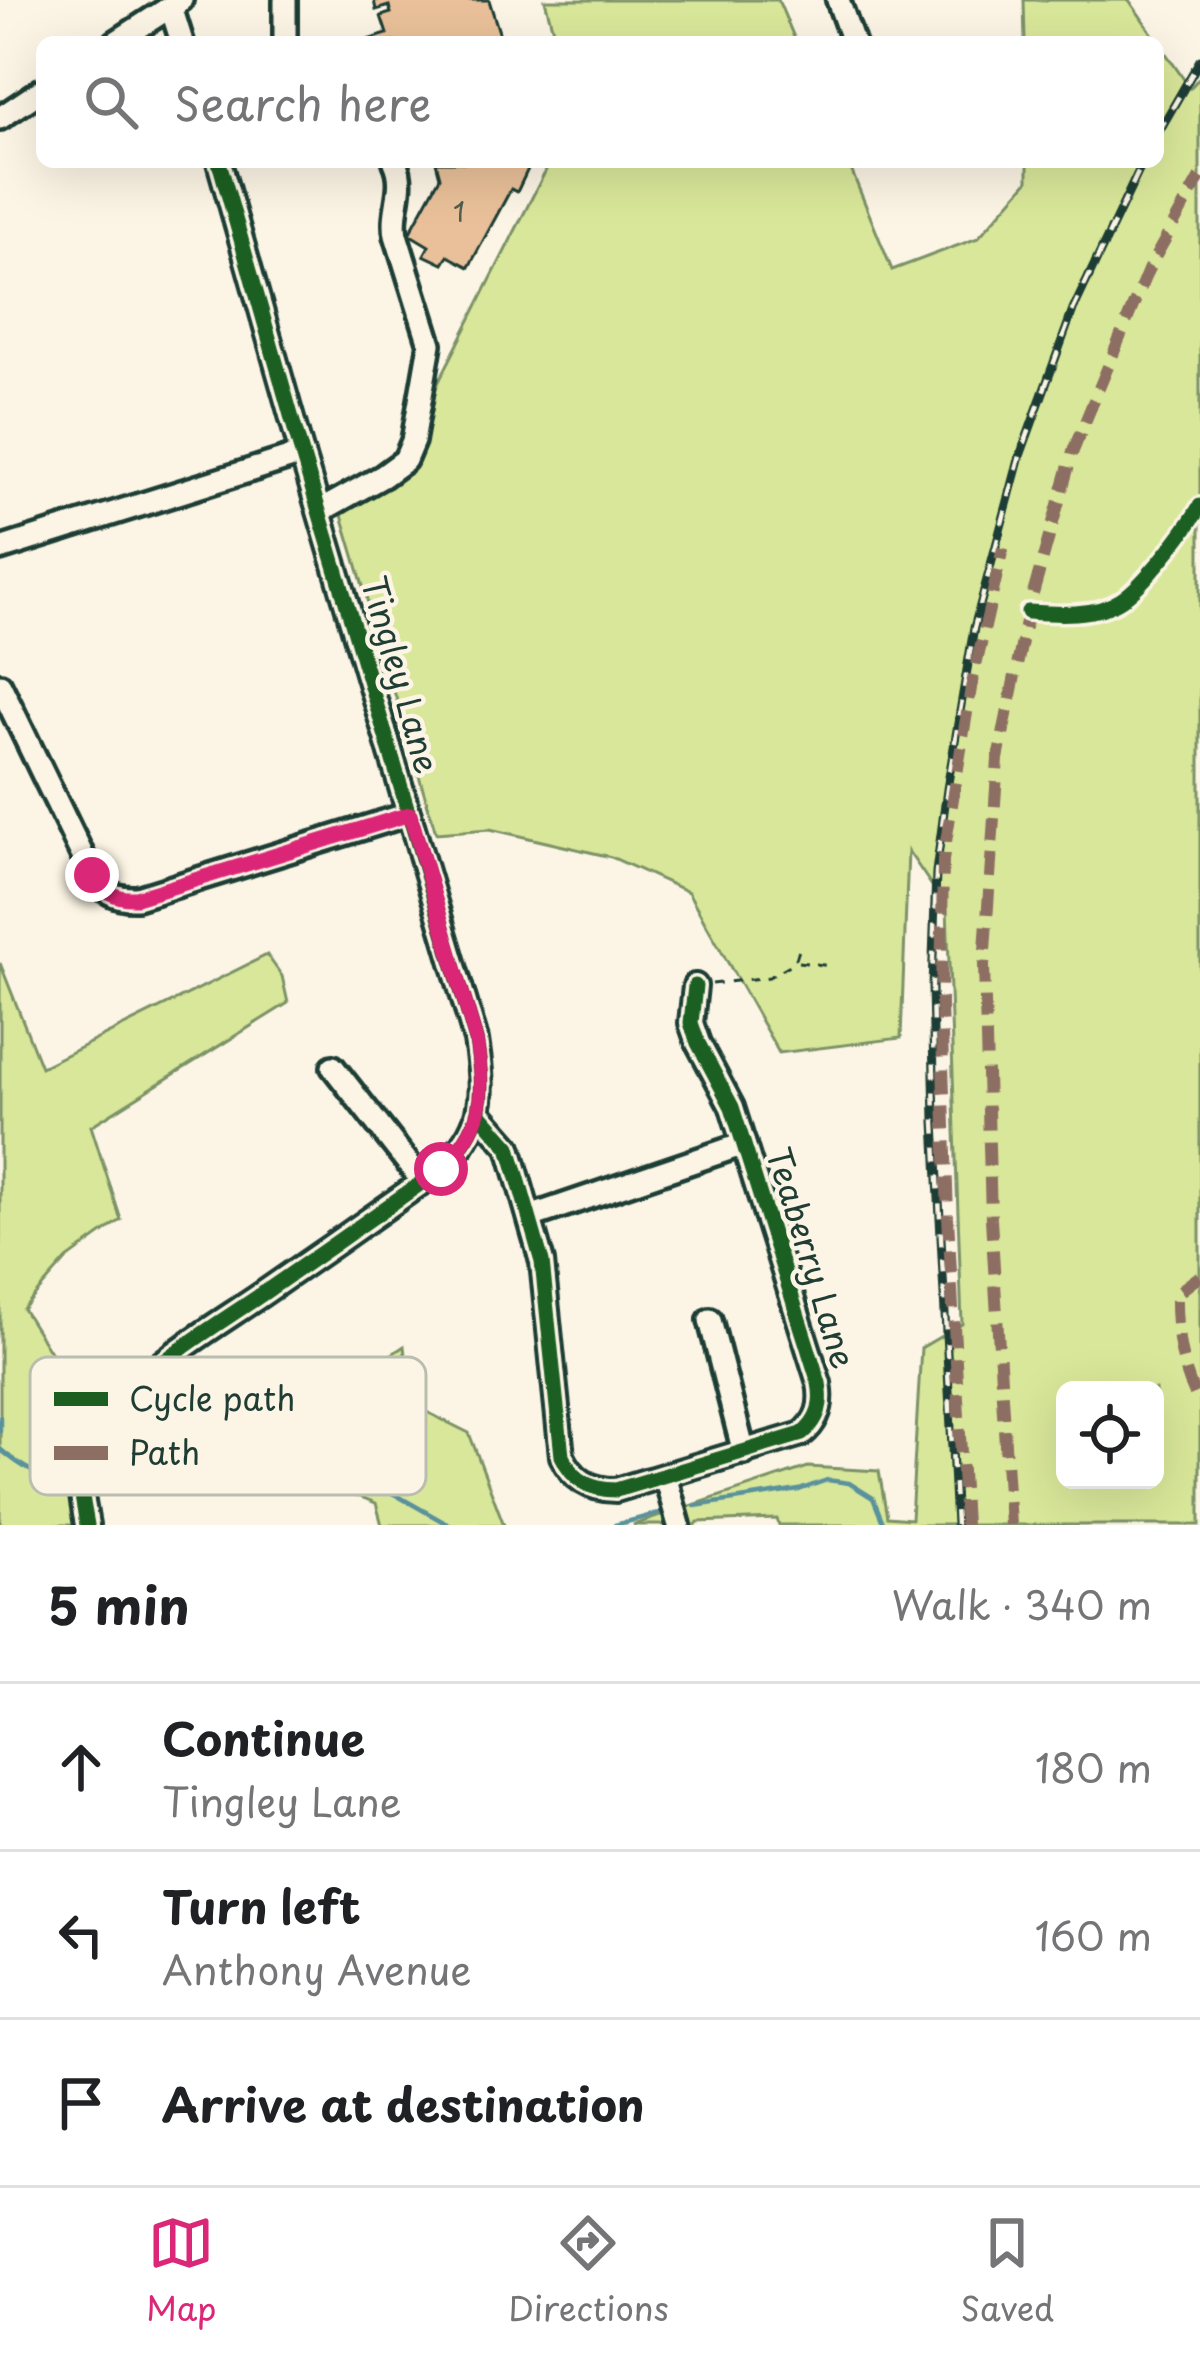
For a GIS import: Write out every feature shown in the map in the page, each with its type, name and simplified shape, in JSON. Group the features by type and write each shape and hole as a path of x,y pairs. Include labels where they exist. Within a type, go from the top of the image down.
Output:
{"street":[{"path":"285,0 285,36"},
{"path":"838,0 851,36"},
{"path":"125,36 176,3 181,36"},
{"path":"0,118 36,94"},
{"name":"Tingley Lane","path":"222,168 476,1040 480,1114"},
{"path":"320,511 405,460 413,441 430,344 393,221 401,189 398,168"},
{"path":"0,549 302,454"},
{"path":"0,685 92,875 110,895 136,898 410,814"},
{"name":"Teaberry Lane","path":"480,1114 509,1147 530,1217 542,1262 562,1456 581,1481 605,1490 625,1488 802,1434 817,1417 822,1395 732,1107 691,1023 695,986"},
{"path":"333,1067 423,1182"},
{"path":"174,1357 441,1169 466,1143 480,1114"},
{"path":"530,1217 744,1144"},
{"path":"710,1320 744,1453"},
{"path":"665,1476 679,1525"},
{"path":"82,1495 87,1525"}],"path":[{"path":"695,986 754,981 787,969 799,950"},
{"path":"795,962 832,966"}],"green space":[{"path":"545,0 778,0 793,36 554,36"},
{"path":"1024,0 1129,0 1154,36 1025,36"},
{"path":"1164,50 1190,88 1200,77 1200,1525 779,1525 777,1519 633,1525 808,1467 879,1471 887,1517 911,1519 921,1348 962,1324 947,908 908,851 901,1038 779,1053 688,892 611,857 490,829 436,833 342,515 408,470 425,409 547,168 850,168 892,270 978,238 1028,181 1028,168 1164,168"},
{"path":"267,955 282,976 288,1003 91,1126 121,1220 67,1259 23,1309 53,1357 30,1357 30,1495 80,1495 75,1496 78,1525 0,1525 0,963 41,1067"},
{"path":"404,1346 405,1357 388,1357"},
{"path":"426,1412 469,1433 504,1525 382,1525 376,1503 356,1495 426,1495"}],"building":[{"path":"374,0 489,0 500,36 380,36 387,34 381,16 391,13 389,6 376,10"},
{"path":"438,168 529,168 517,192 511,189 469,267 448,256 443,264 424,255 429,246 409,234 440,177"}],"waterway":[{"path":"0,1417 0,1431"},
{"path":"0,1449 30,1470"},
{"path":"695,1506 799,1490 827,1480 849,1483 873,1498 884,1525"},
{"path":"396,1495 449,1525"},
{"path":"615,1525 664,1512"}],"railway":[{"path":"1164,123 1200,60"},
{"path":"956,1525 932,987 936,872 947,789 974,628 1020,456 1073,310 1140,168"}],"marked path":[{"path":"1010,1525 991,1219 984,965 998,759 1028,612 1073,451 1148,270 1200,177"},
{"path":"965,1525 948,1217 941,1003 943,860 971,688 1003,548"},
{"path":"1200,1276 1176,1294 1181,1351 1200,1403"}],"cycle path":[{"path":"170,1357 441,1169 474,1125 481,1079 476,1040 221,168"},
{"path":"1028,612 1088,612 1121,600 1164,557 1200,506"},
{"path":"480,1114 509,1147 542,1262 562,1456 577,1477 590,1486 616,1490 802,1434 818,1411 819,1383 732,1107 691,1023 695,986"},
{"path":"82,1495 87,1525"}],"route":[{"path":"92,875 110,895 136,898 410,814 476,1040 481,1073 480,1114 475,1126 441,1169"}]}
